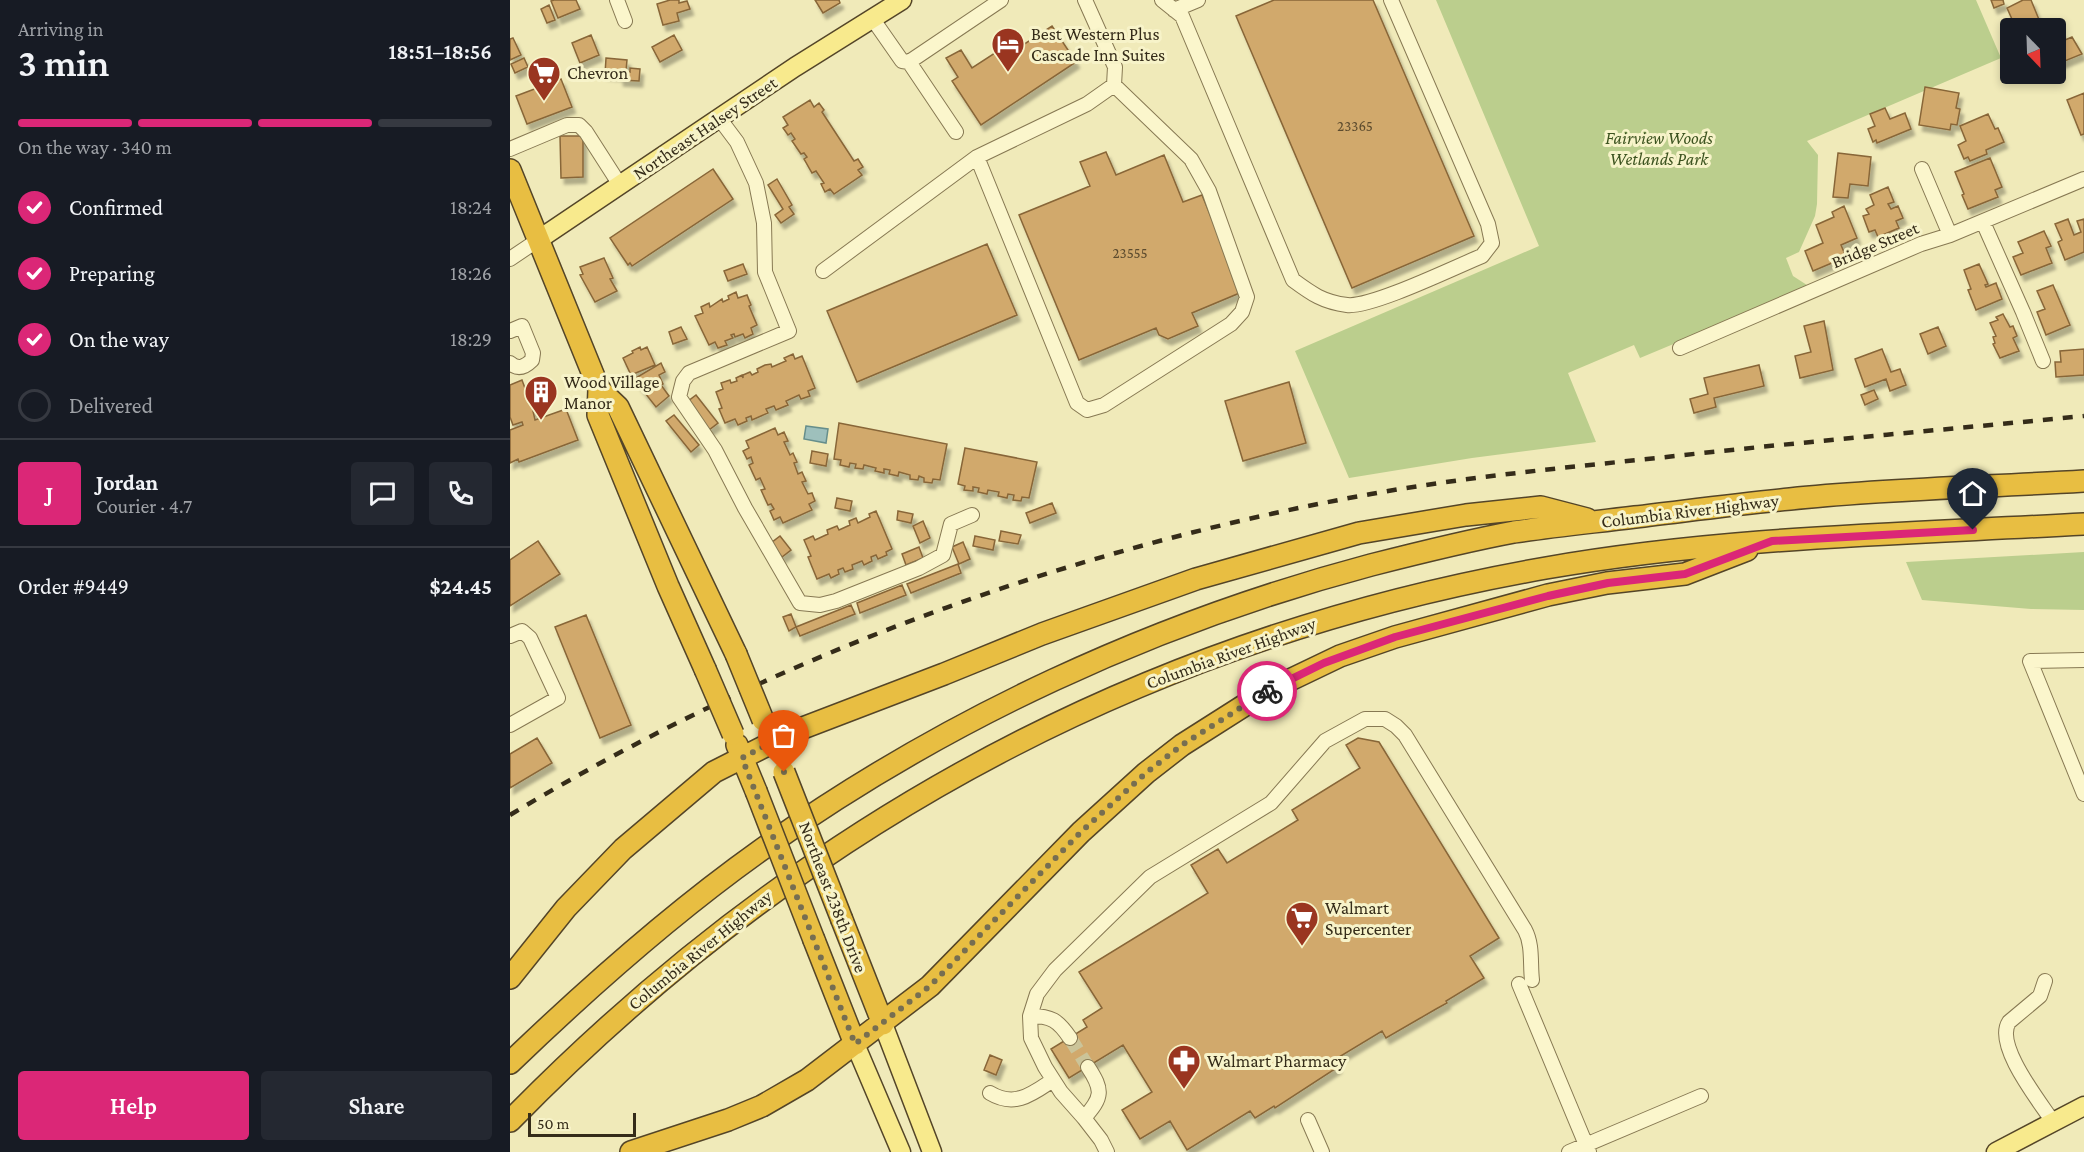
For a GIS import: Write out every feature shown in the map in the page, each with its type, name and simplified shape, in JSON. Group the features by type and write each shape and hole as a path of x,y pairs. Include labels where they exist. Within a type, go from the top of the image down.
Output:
{"highway":[{"name":"Northeast 238th Drive","path":"510,170 599,389 618,407 736,654 883,1024"},
{"name":"Northeast 238th Drive","path":"599,389 598,415 668,586 733,734 855,1044"},
{"name":"Columbia River Highway","path":"510,1063 584,993 640,945 760,851 864,782 938,739 1008,702 1147,639 1283,590 1430,550 1514,532 1790,499 2084,482"},
{"path":"510,978 566,908 623,849 714,772 795,730 1042,634 1196,579 1359,533 1466,515 1541,507 1600,522"},
{"name":"Columbia River Highway","path":"510,1121 589,1043 713,936 846,841 982,760 1068,717 1223,653 1288,630 1401,598 1550,567 1704,547 1772,541 2084,524"},
{"path":"631,1152 728,1120 762,1106 807,1080 930,986 1081,832 1146,773 1182,745 1267,691 1318,666 1395,637 1548,596 1608,583 1685,574 1772,541"}],"main road":[{"name":"Northeast Halsey Street","path":"538,240 719,118 902,0"},
{"name":"Northeast 238th Drive","path":"883,1024 932,1152"},
{"name":"Northeast 238th Drive","path":"855,1044 902,1152"},
{"path":"1996,1152 2084,1106"}],"street":[{"path":"617,0 625,21"},
{"path":"872,18 902,61 909,62 1001,0"},
{"path":"977,157 1077,403 1087,410 1104,405 1231,324 1242,312 1247,297 1209,191 1191,159 1114,85 1115,67 1085,0"},
{"path":"1162,0 1182,16 1293,280 1316,297 1349,305 1376,300 1482,255 1492,243 1488,224 1391,0"},
{"path":"1174,10 1198,0"},
{"path":"909,62 956,132"},
{"path":"824,271 977,157 1087,104 1114,85"},
{"path":"719,118 736,142 756,183 764,223 765,272 789,331 689,373 683,381 679,397 715,450 745,508 800,603 820,605 919,568 943,555 951,524 972,515"},
{"path":"510,150 567,125 579,125 586,132 620,185"},
{"path":"1923,169 1950,236"},
{"name":"Bridge Street","path":"1680,348 1921,244 1950,236 2084,179"},
{"path":"1983,222 2043,361"},
{"name":"Northeast Halsey Street","path":"510,259 538,240"},
{"path":"510,363 522,368 532,360 533,353 516,329"},
{"path":"510,636 522,631 530,638 558,698 510,725"},
{"path":"2084,660 2030,661 2084,794"},
{"path":"1107,1152 1101,1140 1053,1080 1031,1038 1030,1016 1037,994 1055,970 1150,877 1271,803 1325,741 1365,718 1385,719 1405,735 1526,930 1529,938 1525,982 1588,1148"},
{"path":"2045,981 2040,996 2009,1022 2006,1027 2006,1036 2015,1066 2053,1122"},
{"path":"1030,1016 1047,1016 1063,1027 1070,1038"},
{"path":"1084,1118 1099,1099 1100,1091 1088,1067"},
{"path":"990,1093 1000,1099 1013,1100 1022,1098 1053,1080"},
{"path":"1569,1152 1588,1148 1701,1096"},
{"path":"1308,1120 1322,1152"}],"green space":[{"name":"Fairview Woods Wetlands Park","path":"1436,0 1976,0 2000,58 1807,141 1818,155 1815,216 1799,252 1786,258 1793,276 1810,287 1640,358 1634,345 1568,373 1596,442 1472,458 1349,478 1295,351 1539,246"},
{"path":"2084,552 2084,610 2031,609 1922,600 1906,562"}],"water":[{"path":"806,426 828,429 826,443 804,439"}],"building":[{"path":"576,0 580,9 558,18 551,1"},
{"path":"679,0 679,3 687,1 690,9 677,13 679,21 663,25 657,4"},
{"path":"815,0 839,0 840,3 823,13"},
{"path":"1274,0 1373,0 1474,236 1352,288 1236,16"},
{"path":"1991,0 2003,0 2004,4 1994,8"},
{"path":"2023,0 2031,0 2038,18 2012,18 2007,8"},
{"path":"549,5 555,20 547,23 541,9"},
{"name":"Best Western Plus Cascade Inn Suites","path":"1052,26 1076,62 981,125 952,81 958,77 946,58 961,50 972,68 1018,38 1023,45"},
{"path":"591,35 599,55 580,63 572,43"},
{"path":"674,35 682,50 660,62 652,47"},
{"path":"2072,37 2082,54 2066,61 2066,40"},
{"path":"513,38 521,55 510,60 510,39"},
{"path":"524,58 528,67 515,73 511,64"},
{"path":"606,58 627,60 626,71 630,72 630,68 640,69 639,81 620,80 620,75 605,74"},
{"name":"Chevron","path":"561,79 572,107 527,124 516,96"},
{"path":"1925,87 1959,93 1956,108 1960,109 1957,125 1951,124 1950,130 1919,125"},
{"path":"2084,93 2084,134 2081,135 2067,100"},
{"path":"810,100 814,107 819,103 824,110 822,112 854,161 858,159 863,167 858,170 862,175 834,194 830,189 825,192 821,184 824,183 816,171 812,173 804,159 807,157 804,153 801,154 792,141 795,139 791,133 788,135 783,128 788,125 783,117"},
{"path":"1885,108 1890,119 1905,113 1911,129 1877,143 1876,140 1873,142 1868,129 1875,126 1870,114"},
{"path":"1988,114 2004,142 1986,150 1987,154 1970,161 1968,157 1964,159 1958,145 1966,141 1960,126"},
{"name":"Chevron","path":"560,136 583,136 583,177 561,178"},
{"path":"1106,152 1116,175 1164,155 1183,202 1202,195 1242,292 1192,313 1198,326 1168,339 1159,335 1156,328 1079,360 1019,215 1090,186 1080,162"},
{"path":"1838,153 1871,157 1868,186 1850,184 1848,198 1833,197"},
{"path":"1990,158 2002,187 1995,190 1998,197 1968,209 1955,172"},
{"path":"713,169 733,199 632,266 630,263 628,265 610,238"},
{"path":"777,179 792,205 789,207 794,214 781,223 775,215 783,209 768,185"},
{"path":"1888,187 1894,202 1888,204 1891,209 1898,206 1903,218 1896,221 1899,228 1878,237 1875,230 1869,232 1863,216 1869,214 1866,209 1874,205 1870,195"},
{"path":"1844,206 1857,238 1841,245 1846,257 1813,271 1805,251 1823,243 1816,225 1834,217 1832,212"},
{"path":"2068,219 2074,235 2081,232 2077,221 2084,219 2084,252 2065,260 2058,242 2062,240 2055,224"},
{"path":"2044,231 2051,246 2046,248 2052,263 2021,275 2013,257 2023,253 2018,242"},
{"path":"987,244 1017,315 857,382 827,311"},
{"path":"604,258 613,278 610,279 617,291 595,302 580,275 583,274 580,267"},
{"path":"743,264 747,274 728,281 724,271"},
{"path":"1979,264 1988,284 1985,285 1986,287 1996,283 2002,299 1976,310 1968,290 1971,289 1964,270"},
{"path":"2053,285 2070,325 2046,335 2037,312 2045,309 2037,291"},
{"path":"736,292 738,298 747,295 757,325 751,328 753,334 745,338 743,334 735,337 734,334 731,335 733,338 725,341 727,345 718,348 715,342 709,345 695,316 703,313 701,307 709,303 710,307 722,299 723,302"},
{"path":"2003,314 2010,327 2013,326 2017,336 2013,338 2019,351 2000,358 1993,344 1995,343 1993,337 1996,336 1990,323 1998,320 1996,317"},
{"path":"1824,321 1833,370 1800,378 1795,356 1811,352 1804,326"},
{"path":"681,327 687,339 673,344 669,332"},
{"path":"1938,327 1946,346 1928,354 1920,334"},
{"path":"640,347 641,350 647,347 655,365 631,375 623,358"},
{"path":"1882,349 1891,372 1900,369 1906,385 1890,391 1886,379 1865,387 1855,359"},
{"path":"2084,349 2084,375 2056,377 2055,362 2061,362 2060,351"},
{"path":"793,354 795,359 802,356 815,388 808,391 810,396 801,399 799,395 786,401 788,405 776,410 774,406 766,409 768,413 752,420 751,416 746,418 747,421 738,425 735,419 725,423 719,409 722,408 716,392 723,389 721,383 730,380 731,383 737,381 736,378 742,375 743,378 743,375 750,372 752,375 765,365 771,364 772,367 786,361 784,358"},
{"path":"661,363 665,372 659,375 663,384 661,385 669,396 656,407 634,379"},
{"path":"1759,365 1764,386 1714,398 1716,407 1694,413 1690,399 1708,394 1704,378"},
{"name":"Wood Village Manor","path":"522,380 526,391 531,389 532,393 540,390 544,401 537,404 539,409 533,411 535,420 566,409 578,440 519,462 518,459 510,463 510,430 523,425 522,422 513,425 510,417 510,385"},
{"path":"1289,382 1306,443 1243,461 1225,401"},
{"path":"1874,390 1878,399 1865,405 1861,395"},
{"path":"696,395 718,423 709,430 687,402"},
{"path":"674,415 699,445 691,452 666,421"},
{"path":"839,423 947,444 940,480 933,479 932,483 924,482 924,478 919,476 918,480 910,479 910,475 899,472 898,476 889,474 890,470 884,469 884,473 864,465 863,469 855,468 856,464 850,463 849,467 840,465 841,460 834,459"},
{"path":"775,428 778,435 784,432 788,441 784,442 790,455 793,453 797,462 794,463 798,474 802,472 806,481 802,482 808,494 812,493 815,501 809,504 812,510 783,523 780,517 774,520 770,511 774,509 771,504 768,505 761,490 765,489 760,478 756,480 749,465 753,463 751,457 747,459 743,451 749,448 746,441"},
{"path":"965,448 1037,462 1029,498 1022,497 1021,501 1013,500 1014,495 1008,494 1007,498 998,496 999,492 988,490 987,494 978,492 979,488 973,487 973,491 964,490 965,486 958,484"},
{"path":"812,451 828,454 826,466 810,463"},
{"path":"837,498 852,501 850,511 835,508"},
{"path":"1052,503 1056,513 1030,523 1026,513"},
{"path":"876,511 892,549 886,552 887,555 878,559 876,555 871,557 872,561 864,565 862,561 852,565 853,569 845,572 843,568 838,570 839,574 831,578 829,574 817,579 804,540 813,536 815,540 828,534 827,530 837,526 839,530 850,525 849,521 856,518 858,523"},
{"path":"898,511 913,514 911,523 897,520"},
{"path":"923,521 930,538 920,543 913,526"},
{"path":"1001,531 1021,535 1018,544 999,541"},
{"path":"780,536 791,550 782,557 771,543"},
{"path":"975,536 995,540 993,550 973,546"},
{"path":"538,541 560,574 510,606 510,560"},
{"path":"963,542 970,559 959,564 952,547"},
{"path":"919,547 923,558 906,565 902,554"},
{"path":"958,564 961,573 911,593 907,584"},
{"path":"902,585 906,595 860,613 857,603"},
{"path":"851,605 855,614 800,636 796,627"},
{"path":"791,614 796,627 789,631 783,617"},
{"path":"586,615 631,725 600,738 555,627"},
{"path":"537,738 552,763 510,788 510,754"},
{"name":"Walmart Supercenter","path":"1358,738 1379,742 1499,938 1470,956 1484,978 1446,1001 1447,1003 1386,1038 1382,1031 1334,1060 1338,1067 1275,1108 1274,1106 1255,1118 1250,1111 1187,1150 1170,1121 1140,1139 1122,1110 1152,1092 1123,1045 1069,1078 1051,1049 1087,1027 1083,1020 1102,1008 1079,972 1208,893 1191,865 1218,849 1227,863 1298,820 1292,810 1360,768 1346,745"},
{"path":"990,1055 1002,1060 996,1075 984,1070"}],"tunnel":[{"path":"1070,1038 1088,1067"}],"railway":[{"path":"510,815 610,758 713,705 818,658 926,615 1035,577 1146,545 1258,517 1371,494 1442,483 1710,452 2084,416"}],"way so far":[{"path":"784,772 772,742 742,758 855,1044 930,986 1081,832 1146,773 1182,745 1267,691"}],"place":[{"name":"Best Western Plus Cascade Inn Suites","path":"1008,73"},
{"name":"Chevron","path":"544,102"},
{"name":"Wood Village Manor","path":"541,421"},
{"name":"Walmart Supercenter","path":"1302,947"},
{"name":"Walmart Pharmacy","path":"1184,1090"}],"route":[{"path":"1267,691 1324,663 1395,637 1465,616 1608,583 1685,574 1772,541 1973,530"}]}
